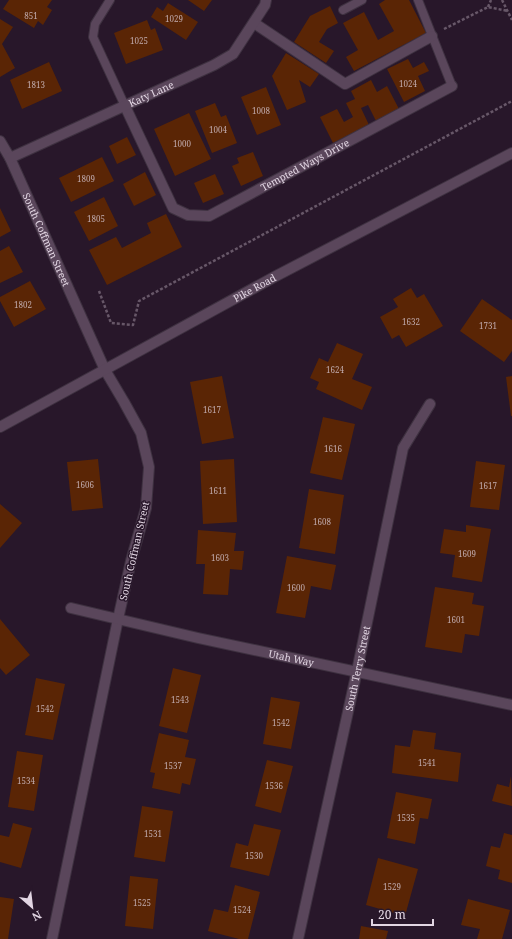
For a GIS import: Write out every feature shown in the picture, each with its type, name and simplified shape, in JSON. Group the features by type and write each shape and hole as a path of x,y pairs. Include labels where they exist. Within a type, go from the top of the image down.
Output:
{"street":[{"name":"Katy Lane","path":"10,158 227,58 233,54 254,23 265,5 266,0"},
{"path":"254,23 345,84 432,36"},
{"name":"Tempted Ways Drive","path":"125,106 173,208 188,216 209,216 452,86"},
{"name":"South Coffman Street","path":"0,141 10,158 105,370 141,433 149,467 146,508 131,561 118,619 52,939"},
{"name":"Pike Road","path":"0,427 276,276 512,154"},
{"name":"South Terry Street","path":"298,939 357,671 403,448 430,404"},
{"name":"Utah Way","path":"71,608 198,638 357,671 512,706"}],"lane":[{"path":"110,0 95,24 93,37 125,106"},
{"path":"344,10 362,0"},
{"name":"Tempted Ways Drive","path":"418,0 452,86"}],"path":[{"path":"488,7 491,0"},
{"path":"502,0 512,20"},
{"path":"432,36 488,7 508,11"},
{"path":"99,291 111,323 133,325 139,301 512,101"}],"building":[{"path":"9,0 52,0 47,7 52,10 43,25 38,21 34,28 3,9"},
{"path":"188,0 212,0 204,11"},
{"path":"385,0 409,0 426,33 354,71 346,57 358,50 343,23 364,12 378,40 394,31 379,4"},
{"path":"168,3 198,22 186,40 151,17 157,7 163,11"},
{"path":"330,6 338,23 327,29 319,42 334,51 326,63 294,42 310,16"},
{"path":"0,19 13,27 2,44 15,68 0,77"},
{"path":"147,20 151,30 155,28 163,50 126,64 114,33"},
{"path":"286,53 319,74 310,87 299,80 306,102 287,110 272,76"},
{"path":"408,59 413,68 424,62 429,71 418,76 425,91 404,102 387,69"},
{"path":"49,62 62,91 22,109 10,80"},
{"path":"371,80 377,92 387,86 399,109 376,121 368,105 361,108 369,125 333,143 320,117 337,109 344,122 353,117 346,103 355,99 351,91"},
{"path":"266,87 281,125 257,135 241,97"},
{"path":"215,103 221,117 226,115 237,143 212,153 195,111"},
{"path":"189,113 211,159 175,176 154,129"},
{"path":"127,137 136,155 117,164 109,146"},
{"path":"253,152 263,176 241,186 232,166 239,163 237,158"},
{"path":"102,157 114,181 71,202 59,178"},
{"path":"145,172 156,195 134,206 123,184"},
{"path":"215,174 224,194 203,203 194,183"},
{"path":"104,197 118,226 89,241 74,212"},
{"path":"0,208 11,231 0,237"},
{"path":"166,214 182,247 107,285 89,250 116,237 122,248 151,233 147,223"},
{"path":"9,246 23,272 0,283 0,251"},
{"path":"30,281 46,309 14,327 0,301 0,297"},
{"path":"411,288 417,298 424,294 443,326 406,347 399,335 392,339 380,317 398,307 393,299"},
{"path":"482,299 512,320 512,351 504,362 460,331"},
{"path":"337,343 363,354 352,379 372,387 362,410 316,389 319,382 310,378 319,358 328,362"},
{"path":"222,376 234,438 202,444 190,382"},
{"path":"512,376 512,416 511,416 506,377"},
{"path":"323,417 355,424 342,480 310,473"},
{"path":"98,459 103,508 72,511 67,462"},
{"path":"234,459 237,522 203,524 200,461"},
{"path":"476,461 505,465 499,510 470,507"},
{"path":"309,489 344,495 335,554 299,548"},
{"path":"0,504 22,523 0,548"},
{"path":"466,525 491,529 482,582 452,577 455,555 440,553 444,529 466,532"},
{"path":"198,530 236,533 234,551 244,551 242,570 230,569 228,595 203,594 205,564 196,564"},
{"path":"287,556 336,565 331,590 311,586 305,618 276,613"},
{"path":"435,587 474,593 472,604 484,606 479,636 465,634 462,653 425,647"},
{"path":"0,619 30,655 6,675 0,668"},
{"path":"173,668 201,675 187,733 159,726"},
{"path":"36,678 65,684 53,740 25,735"},
{"path":"271,697 300,702 291,749 263,744"},
{"path":"413,730 436,733 434,749 461,753 458,782 392,773 395,745 410,747"},
{"path":"159,733 189,740 185,757 196,759 190,785 182,783 180,794 152,788 155,773 150,772"},
{"path":"17,751 43,755 34,811 8,807"},
{"path":"267,760 293,766 281,813 255,806"},
{"path":"511,776 512,806 492,801 497,784 509,787"},
{"path":"396,792 432,799 428,819 420,818 415,844 387,838"},
{"path":"142,806 173,811 165,862 134,857"},
{"path":"13,823 32,828 21,868 0,862 0,835 9,837"},
{"path":"254,824 281,830 269,876 230,867 236,843 248,846"},
{"path":"504,833 512,835 512,883 498,879 500,870 486,866 491,846 500,848"},
{"path":"378,858 418,869 405,916 366,905"},
{"path":"130,876 158,879 153,929 125,926"},
{"path":"235,885 260,892 248,939 239,939 208,931 214,909 228,912"},
{"path":"0,897 14,899 8,939 0,939"},
{"path":"468,899 510,910 502,939 477,939 480,929 461,925"},
{"path":"361,926 388,931 386,939 359,939"}]}
